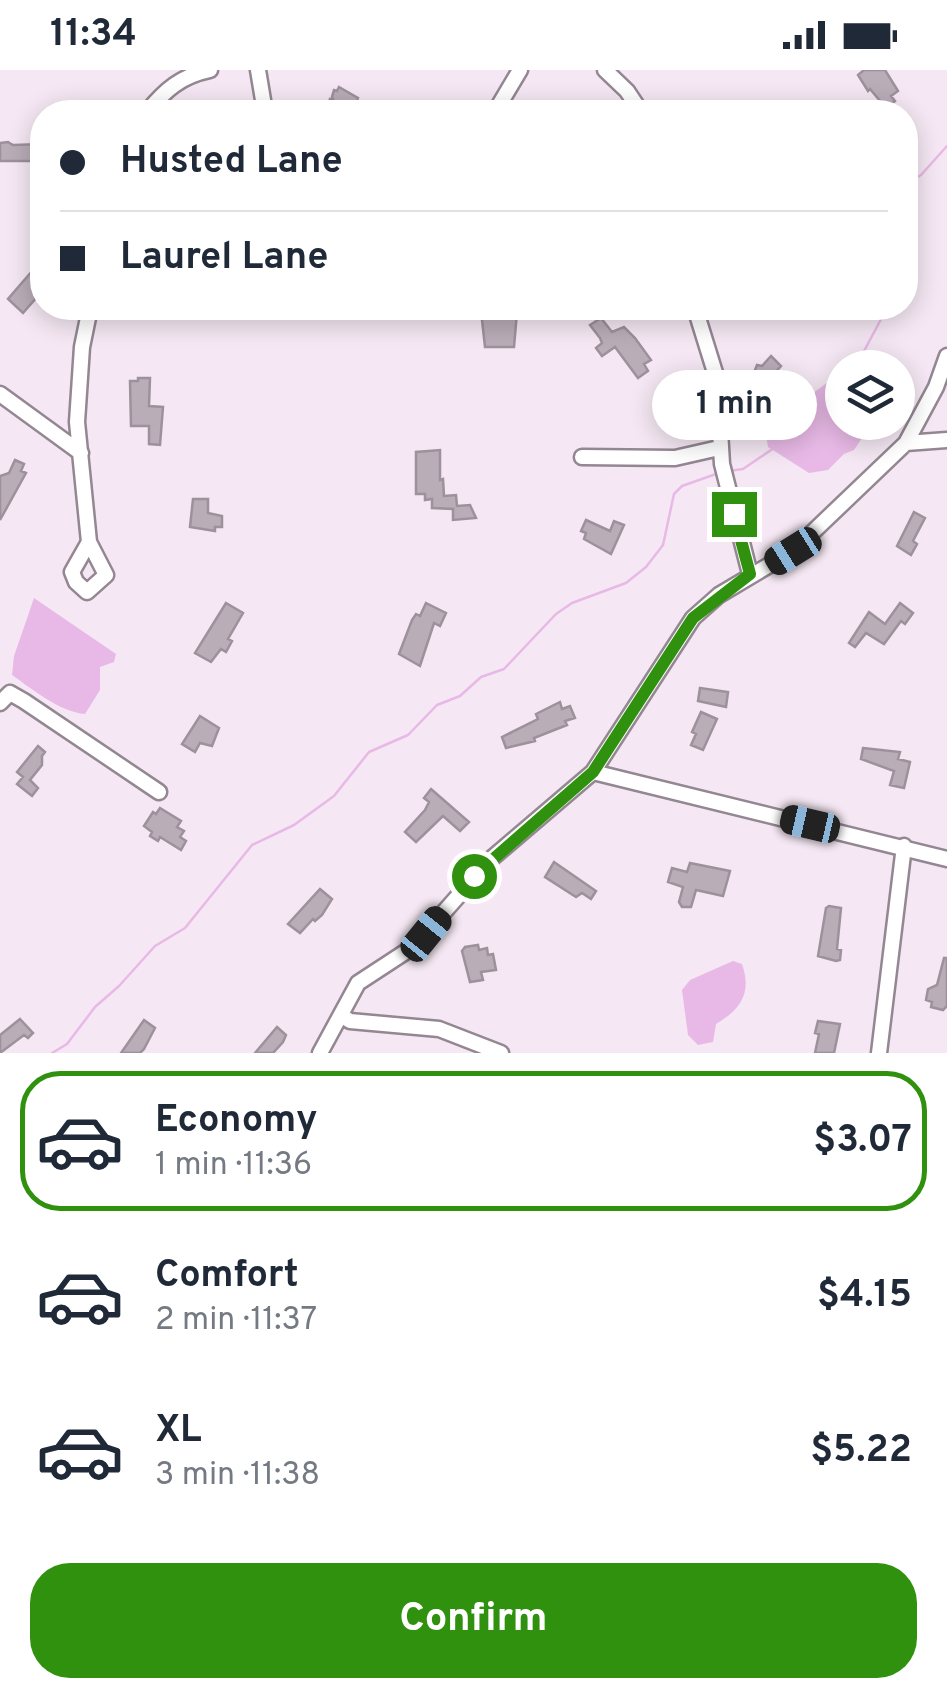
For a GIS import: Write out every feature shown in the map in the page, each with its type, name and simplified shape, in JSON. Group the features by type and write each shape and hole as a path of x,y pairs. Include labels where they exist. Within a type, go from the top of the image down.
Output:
{"street":[{"path":"157,100 166,88 210,70"},
{"path":"258,70 264,100"},
{"path":"502,100 520,70"},
{"path":"605,70 633,100"},
{"path":"88,320 77,422 88,542"},
{"path":"699,320 717,379 722,464 750,574"},
{"path":"320,1053 358,983 413,947 490,858 593,772 693,618 750,574 793,551 906,443 936,387 947,356"},
{"path":"0,394 80,453"},
{"path":"906,443 947,440"},
{"path":"582,458 675,458 720,448"},
{"path":"5,698 158,792"},
{"path":"593,772 947,859"},
{"path":"879,1053 904,846"},
{"path":"341,1016 350,1022 439,1029 501,1053"}],"shaded area":[{"path":"825,384 825,440 861,440 828,470 809,473 768,447 766,435 780,417"},
{"path":"34,598 116,654 114,662 100,667 100,690 85,714 56,704 12,675 14,656"},
{"path":"733,961 742,964 745,992 738,1006 716,1024 713,1042 698,1045 688,1035 682,990 690,980"}],"building":[{"path":"864,70 885,70 898,91 891,96 894,100 879,100 858,75"},
{"path":"339,87 358,98 334,100 334,90"},
{"path":"0,143 30,144 30,161 0,161"},
{"path":"30,273 30,305 23,313 8,299"},
{"path":"482,320 516,320 514,347 485,347"},
{"path":"603,320 612,332 624,327 651,360 644,364 648,371 638,378 615,347 602,356 596,348 602,343 590,325"},
{"path":"771,356 781,366 773,375 774,387 765,404 755,399 758,376 753,375 757,365 762,366"},
{"path":"150,378 149,406 163,407 160,445 149,444 149,426 131,426 130,381"},
{"path":"440,450 444,496 456,495 457,506 470,505 476,518 453,520 453,509 432,508 432,499 425,500 425,494 416,494 416,452"},
{"path":"15,460 24,464 21,471 26,473 0,520 0,476 9,473"},
{"path":"193,499 208,499 208,513 222,516 222,527 215,527 215,531 190,527"},
{"path":"914,512 925,518 913,541 917,544 911,555 897,546"},
{"path":"586,520 610,531 614,521 624,525 611,554 584,539 586,533 581,531"},
{"path":"226,603 243,613 228,639 232,641 226,652 221,649 211,662 195,653"},
{"path":"426,603 446,613 440,626 434,623 420,666 399,654 412,620 416,614 420,616"},
{"path":"900,603 913,613 905,624 901,621 884,644 866,633 855,647 849,643 869,612 885,624"},
{"path":"700,688 728,692 726,707 698,701"},
{"path":"560,702 562,709 570,706 575,718 565,721 567,725 534,738 535,741 506,748 502,737 538,719 536,714"},
{"path":"701,712 717,719 703,750 691,745"},
{"path":"200,716 219,728 212,746 200,743 195,752 182,744"},
{"path":"38,746 45,752 42,765 30,780 38,788 32,796 17,784 23,777 17,772"},
{"path":"863,748 900,752 898,759 910,762 904,788 890,785 894,771 861,759"},
{"path":"431,789 469,822 460,831 443,816 416,842 405,832 425,810 429,802 424,798"},
{"path":"160,808 181,821 177,827 184,831 180,837 186,841 181,850 160,837 158,841 150,836 152,832 144,826"},
{"path":"554,862 596,891 591,899 582,893 576,897 545,877"},
{"path":"690,863 730,871 723,896 696,890 691,907 682,907 679,902 683,887 668,882 672,868 687,872"},
{"path":"320,889 332,899 322,915 300,933 288,924"},
{"path":"829,906 841,908 837,949 841,950 840,960 836,961 818,956"},
{"path":"478,945 479,950 487,948 488,955 493,954 496,970 481,972 483,980 470,982 462,951"},
{"path":"944,958 947,1006 943,1010 931,1007 932,1002 926,1000 928,989 937,985"},
{"path":"20,1019 33,1033 0,1053 0,1035"},
{"path":"144,1020 155,1028 144,1049 140,1053 121,1053"},
{"path":"818,1021 840,1024 834,1053 815,1053"},
{"path":"277,1027 286,1035 283,1042 273,1053 255,1053"}],"waterway":[{"path":"918,177 947,146"},
{"path":"865,350 881,320"},
{"path":"729,471 743,469 774,448"},
{"path":"52,1053 67,1044 95,1007 155,946 185,928 252,845 294,825 334,796 369,752 408,735 437,705 460,696 481,677 504,669 556,614 572,603 626,583 646,567 663,545 674,494 682,486 716,474"}],"route":[{"path":"474,876 490,858 593,772 693,618 750,574 734,514"}]}
